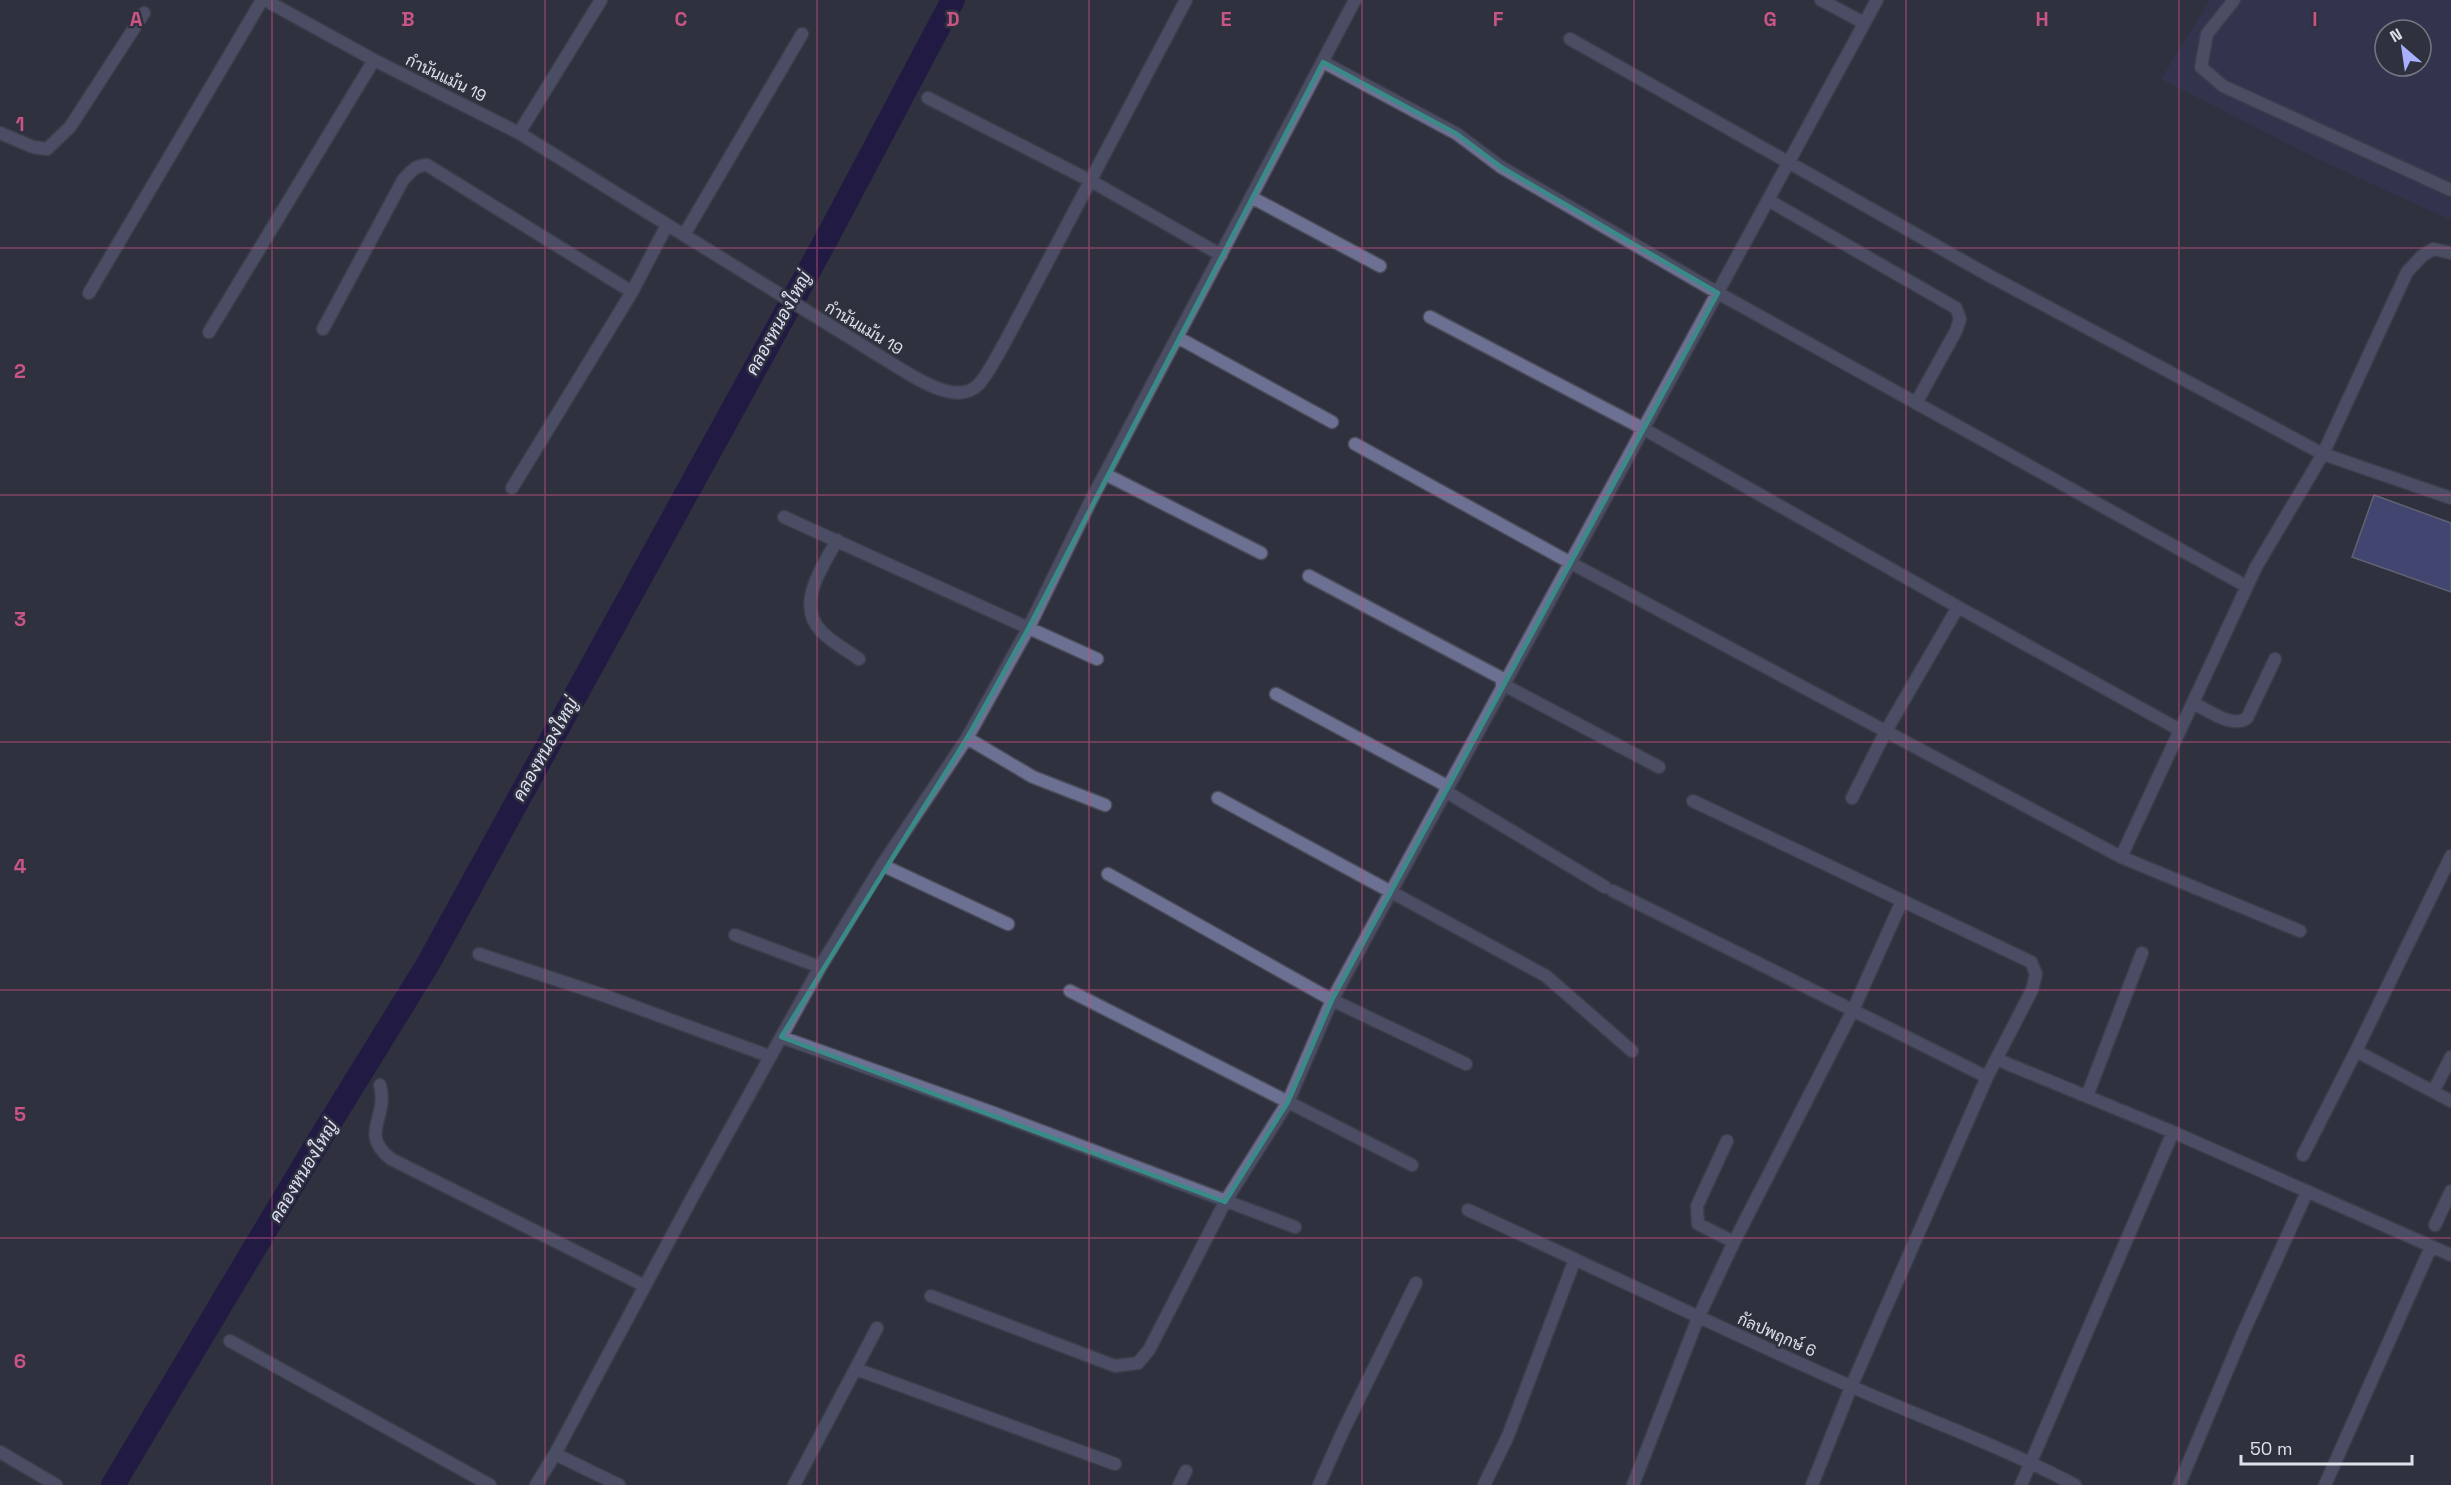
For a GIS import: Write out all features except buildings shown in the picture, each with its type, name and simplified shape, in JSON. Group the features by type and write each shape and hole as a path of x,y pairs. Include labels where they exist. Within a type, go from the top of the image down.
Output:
{"street":[{"name":"กำนันแม้น 19","path":"263,0 374,60 519,133 810,314 932,386 953,394 970,392 979,384 1004,344 1186,0"},
{"path":"88,292 263,0"},
{"path":"519,133 601,0"},
{"path":"536,1485 820,967 882,865 967,738 1029,627 1105,474 1355,0"},
{"path":"1821,0 1864,23"},
{"path":"931,1296 1115,1366 1138,1363 1149,1350 1225,1202 1288,1102 1332,1000 1446,788 1877,0"},
{"path":"2234,0 2207,34 2201,67 2223,86 2451,190"},
{"path":"0,133 33,147 47,149 60,139 70,128 144,13"},
{"path":"684,235 802,34"},
{"path":"1570,39 1790,161 1988,275 2323,453 2451,498"},
{"path":"209,332 374,60"},
{"path":"1323,62 1457,134 1501,166 1718,293 2246,586"},
{"path":"928,98 1091,181 1221,255"},
{"path":"323,329 403,180 414,168 421,165 427,165 632,292"},
{"path":"1251,197 1380,266"},
{"path":"1768,200 1956,308 1960,319 1956,332 1916,403"},
{"path":"512,488 632,292 667,225"},
{"path":"2121,857 2246,586 2323,453 2407,272 2422,256 2433,249 2451,253"},
{"path":"1430,317 1644,429 1958,607 2181,729"},
{"path":"1177,337 1332,422"},
{"path":"1355,444 1569,562 2121,857 2300,931"},
{"path":"1105,474 1261,553"},
{"path":"784,517 1097,660"},
{"path":"837,540 816,579 810,597 810,612 820,631 859,659"},
{"path":"1309,576 1659,768"},
{"path":"1852,798 1886,731 1958,607"},
{"path":"2193,703 2233,722 2241,723 2247,718 2275,659"},
{"path":"1276,694 1446,788 1609,889 1987,1077"},
{"path":"967,738 1033,777 1105,805"},
{"path":"1218,798 1546,976 1632,1051"},
{"path":"1693,801 2031,962 2036,974 2032,990 1987,1077 1851,1387 1812,1485"},
{"path":"2303,1155 2451,856"},
{"path":"882,865 1008,924"},
{"path":"1108,874 1332,1000 1466,1064"},
{"path":"1633,1485 1698,1318 1734,1242 1853,1010 1902,901"},
{"path":"735,935 820,967"},
{"path":"2087,1096 2142,953"},
{"path":"479,954 600,994 770,1056"},
{"path":"1070,991 1412,1165"},
{"path":"781,1037 991,1112 1295,1227"},
{"path":"2356,1051 2434,1090 2451,1101"},
{"path":"2434,1090 2451,1057"},
{"path":"1996,1059 2173,1132 2451,1255"},
{"path":"380,1085 383,1096 375,1140 379,1150 391,1159 645,1286"},
{"path":"2021,1485 2173,1132"},
{"path":"1727,1141 1697,1206 1696,1218 1698,1224 1734,1242"},
{"path":"2435,1225 2451,1191"},
{"path":"2180,1485 2243,1333 2307,1192"},
{"name":"กัลปพฤกษ์ 6","path":"1468,1210 1698,1318 1851,1387 2030,1462 2074,1485"},
{"path":"2325,1485 2431,1247"},
{"path":"1484,1485 1508,1436 1575,1259"},
{"path":"1319,1485 1416,1282"},
{"path":"794,1485 878,1328"},
{"path":"230,1341 489,1485"},
{"path":"856,1369 1115,1464"},
{"path":"0,1452 56,1485"},
{"path":"555,1454 619,1485"},
{"path":"1179,1485 1186,1471"}],"highlighted area":[{"path":"1323,62 1457,134 1501,167 1718,293 1332,1000 1288,1102 1225,1202 781,1037 967,738 1029,627"}],"shaded area":[{"path":"2210,0 2451,0 2451,220 2322,161 2161,79"}],"waterway":[{"name":"คลองหนองใหญ่","path":"113,1485 315,1147 428,964 828,236 953,0"}]}
